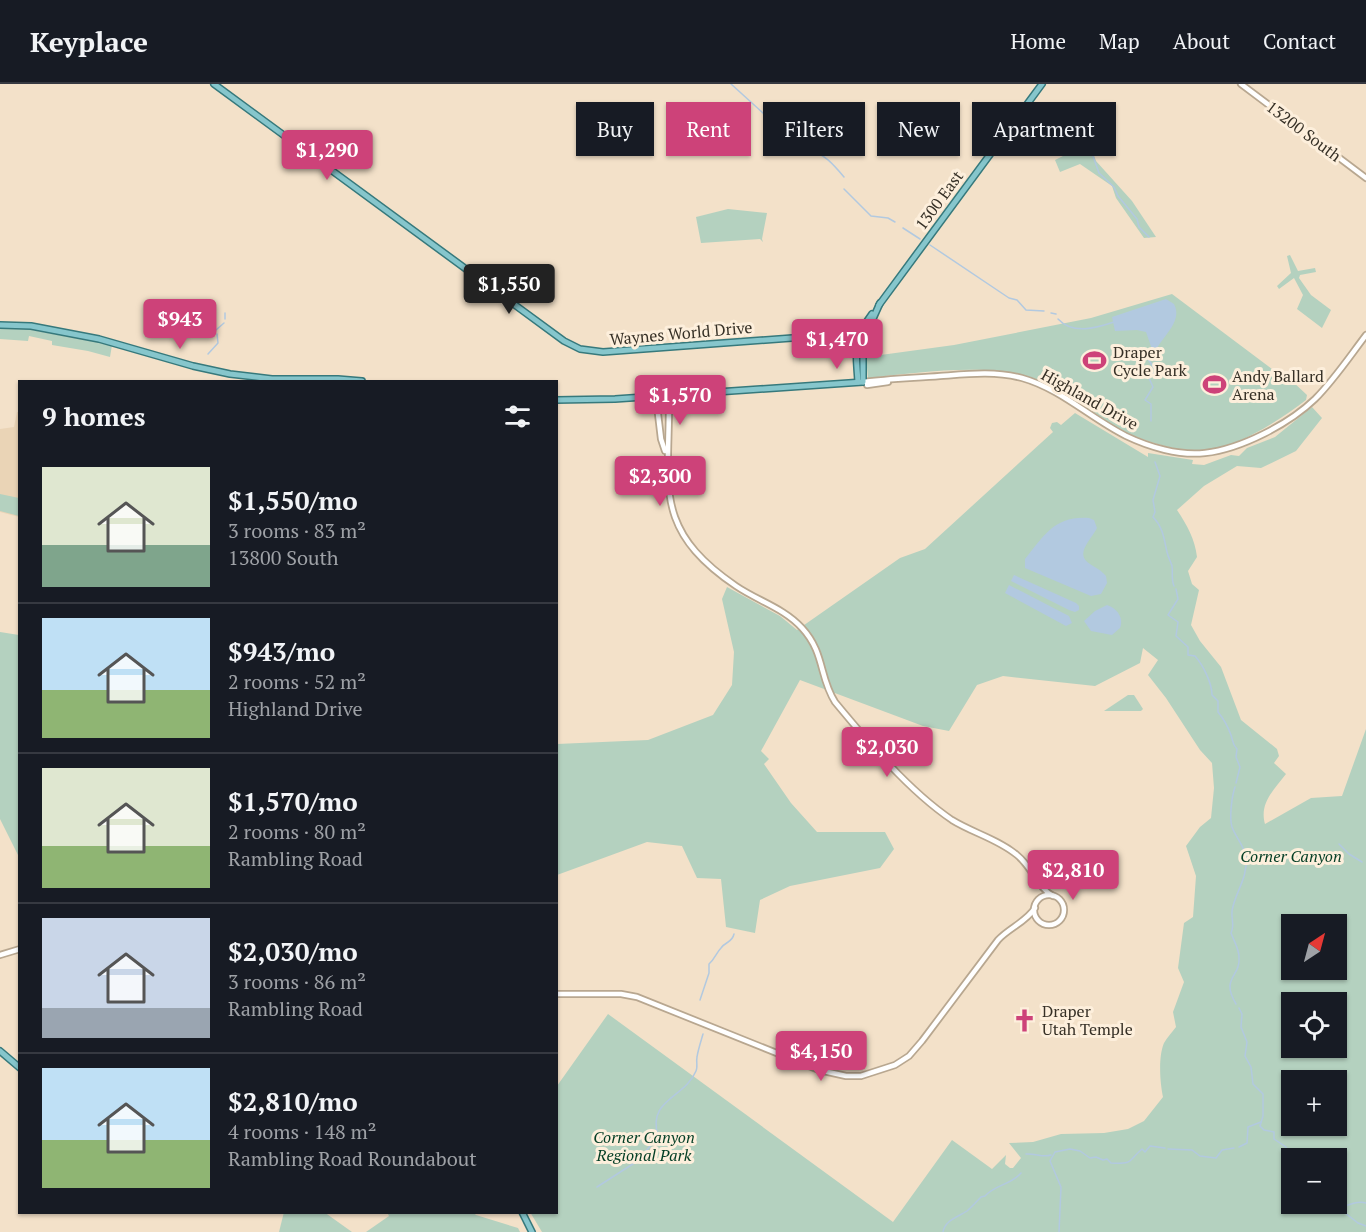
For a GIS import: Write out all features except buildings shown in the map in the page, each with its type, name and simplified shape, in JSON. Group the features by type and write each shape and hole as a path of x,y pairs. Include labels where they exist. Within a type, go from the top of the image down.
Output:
{"main road":[{"name":"Waynes World Drive","path":"214,84 564,341 577,348 603,352 862,335"},
{"name":"1300 East","path":"862,335 880,303 1042,84"},
{"path":"0,325 32,326 112,342 193,366 230,374 266,378 330,380"},
{"path":"861,383 857,344 862,335"},
{"path":"861,383 862,335"},
{"path":"823,385 853,378 857,360"},
{"name":"Highland Drive","path":"558,400 656,397 861,383"},
{"path":"0,1051 18,1066"},
{"path":"523,1214 532,1232"}],"street":[{"name":"13200 South","path":"1241,84 1366,178"},
{"name":"Highland Drive","path":"861,383 883,383 900,379 981,373 1018,377 1058,393 1116,430 1140,442 1166,450 1204,453 1227,448 1260,435 1297,413 1317,396 1366,335"},
{"path":"666,454 669,439 669,396"},
{"path":"656,397 661,440 666,454 672,511 680,531 694,551 733,584 784,612 800,626 817,651 828,689 834,700 900,776 953,820 1018,856 1031,869 1041,885 1062,904 1064,912 1061,919 1050,925 1031,917 1024,919"},
{"path":"558,994 621,994 637,997 819,1070 846,1076 861,1076 895,1065 916,1049 998,940 1035,908 1042,892 1041,885"},
{"path":"1040,899 1053,896"},
{"path":"1035,908 1038,920"},
{"path":"0,955 18,950"}],"shaded area":[{"path":"18,412 18,517 0,512 0,429 14,427"}],"green space":[{"path":"1063,156 1094,156 1096,161 1132,201 1156,237 1144,238 1116,198 1112,186 1080,164 1060,172 1055,160"},
{"path":"728,209 767,213 763,242 760,239 701,243 696,217"},
{"path":"1290,255 1298,271 1315,268 1316,272 1300,275 1299,278 1311,295 1331,310 1322,328 1297,309 1303,295 1294,278 1279,289 1277,286 1291,273 1287,256"},
{"path":"1172,294 1288,381 1292,381 1307,395 1306,400 1284,416 1245,438 1218,448 1195,451 1160,445 1126,433 1060,391 1022,375 966,370 868,378 866,357 954,345 1091,318"},
{"path":"0,328 21,328 112,345 110,357 52,345 52,341 29,336 28,341 0,339"},
{"path":"1312,407 1322,418 1296,451 1261,468 1237,466 1204,486 1177,510 1190,532 1197,557 1188,571 1192,584 1199,590 1191,625 1200,641 1221,667 1241,720 1277,749 1279,756 1274,763 1286,774 1272,791 1266,803 1265,824 1311,798 1342,796 1366,729 1366,1232 542,1232 531,1214 558,1214 558,1085 608,1014 893,1222 952,1140 992,1169 1006,1155 1005,1164 1013,1168 1021,1158 1009,1143 1033,1142 1061,1134 1104,1133 1128,1129 1144,1121 1163,1097 1160,1077 1161,1055 1164,1043 1176,1027 1173,1012 1184,982 1178,968 1184,923 1193,917 1196,876 1186,846 1200,827 1211,818 1214,788 1212,763 1200,750 1148,675 1158,660 1143,648 1140,663 1095,686 1003,676 977,685 949,731 923,726 800,680 761,751 769,759 764,764 791,803 817,832 885,832 894,849 880,868 790,886 760,900 755,933 726,927 721,879 697,878 682,846 647,842 558,875 558,744 648,740 713,715 732,685 734,652 722,599 727,587 780,616 797,630 900,558 925,549 1053,432 1050,428 1052,423 1057,422 1061,425 1075,413 1148,457 1148,453 1193,460 1192,464 1204,465 1231,455 1239,456 1247,448 1275,437"},
{"path":"0,494 18,498 18,516 0,511"},
{"path":"0,632 18,635 18,855 0,819"},
{"path":"1128,695 1134,695 1143,709 1141,711 1104,711"},
{"path":"284,1214 327,1214 352,1232 279,1232"},
{"path":"388,1214 475,1214 518,1228 520,1232 366,1232 389,1216"}],"water":[{"path":"1166,299 1174,304 1176,318 1154,355 1146,332 1115,331 1112,317"},
{"path":"1089,518 1094,520 1097,528 1085,547 1084,556 1085,560 1106,576 1107,583 1101,594 1091,596 1025,568 1025,559 1051,529 1067,520"},
{"path":"1014,575 1076,603 1079,610 1075,612 1069,610 1011,581"},
{"path":"1009,585 1069,616 1072,623 1066,626 1005,593"},
{"path":"1107,605 1119,614 1120,628 1112,635 1091,631 1084,621 1095,611"}],"waterway":[{"path":"731,84 766,118 808,150 824,157 844,177"},
{"path":"1093,156 1099,173 1114,187 1118,196 1137,219 1139,227 1149,237"},
{"path":"844,189 871,216 888,218 895,222"},
{"path":"903,228 920,239"},
{"path":"930,245 1009,298 1017,300 1026,310 1044,311"},
{"path":"225,313 225,319"},
{"path":"1051,313 1056,314"},
{"path":"1058,319 1078,329 1114,322"},
{"path":"216,330 224,323"},
{"path":"208,354 218,343 217,334"},
{"path":"1151,421 1151,404 1145,400 1153,387 1149,378 1156,371 1148,359 1154,355"},
{"path":"1155,462 1160,476 1153,500 1155,512 1153,517 1163,533 1172,566 1174,586"},
{"path":"1176,589 1178,599 1168,615 1178,622 1176,636 1188,647 1188,655 1195,656 1201,664 1209,680 1212,695 1218,701 1218,712 1237,749 1236,757 1240,767 1236,783"},
{"path":"1235,787 1231,823 1246,857 1245,872 1232,911 1231,933 1237,948 1239,964 1230,988 1236,1004"},
{"path":"1339,844 1362,862"},
{"path":"700,1000 709,973 709,964 734,934"},
{"path":"1239,1008 1242,1014 1241,1027 1247,1042 1245,1056 1251,1067 1253,1084 1263,1094 1263,1116 1260,1126 1264,1130 1274,1132 1274,1139 1286,1148"},
{"path":"597,1187 639,1160 658,1136 656,1124 658,1114 662,1106 691,1080 697,1068 697,1054 703,1034"},
{"path":"1239,1147 1247,1143 1248,1127 1261,1122"},
{"path":"1059,1232 1061,1187 1050,1161 1055,1152 1070,1149 1080,1151 1090,1158 1096,1157 1107,1159 1111,1163 1123,1163 1129,1161 1142,1149 1145,1152 1150,1146 1165,1148"},
{"path":"1168,1149 1192,1150 1200,1156 1216,1158 1222,1150 1234,1148"},
{"path":"1026,1154 1051,1155"},
{"path":"943,1232 949,1222 967,1211 981,1197 1013,1180 1021,1173"},
{"path":"1347,1205 1366,1203"},
{"path":"1346,1214 1366,1226"}],"place":[{"name":"Draper Cycle Park","path":"1095,361"},
{"name":"Andy Ballard Arena","path":"1214,385"},
{"name":"Draper Utah Temple","path":"1024,1020"}],"park label":[{"name":"Corner Canyon","path":"1291,856"},
{"name":"Corner Canyon Regional Park","path":"644,1146"}]}
